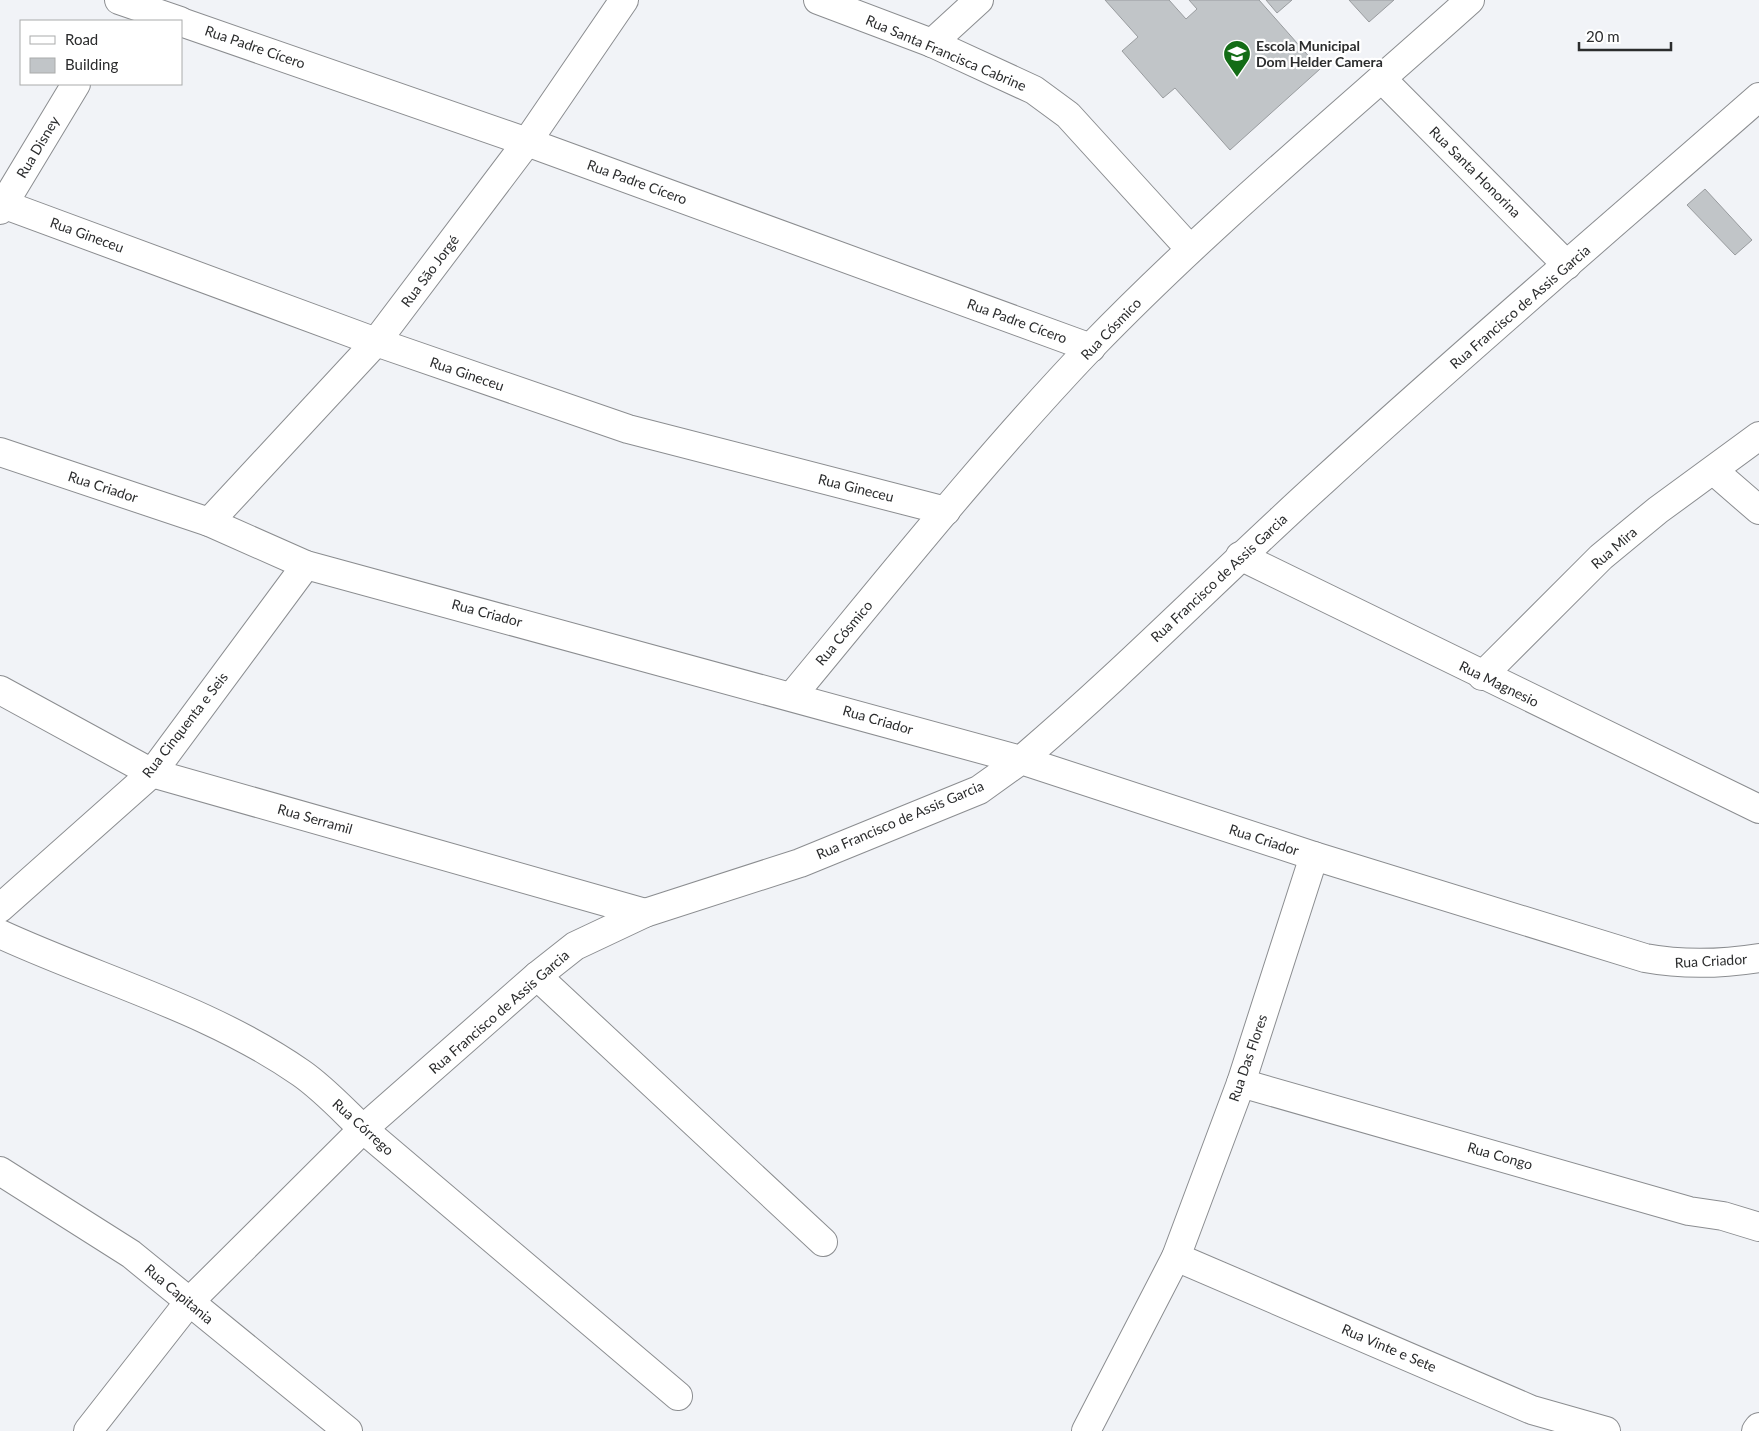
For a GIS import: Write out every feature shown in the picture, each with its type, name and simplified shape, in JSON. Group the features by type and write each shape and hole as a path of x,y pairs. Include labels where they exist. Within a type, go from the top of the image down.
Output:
{"street":[{"name":"Rua São Jorgé","path":"209,522 376,342 527,142 624,0"},
{"name":"Rua Santa Francisca Cabrine","path":"818,0 932,44 1034,90 1050,100 1068,115 1190,249"},
{"path":"932,44 979,0"},
{"name":"Rua Cósmico","path":"792,696 946,511 1091,348 1190,249 1470,0"},
{"name":"Rua Padre Cícero","path":"121,6 177,20"},
{"name":"Rua Padre Cícero","path":"182,21 527,142 1091,348"},
{"name":"Rua Santa Honorina","path":"1382,79 1568,265"},
{"name":"Rua Disney","path":"1,206 75,85"},
{"name":"Rua Francisco de Assis Garcia","path":"88,1431 188,1302 363,1129 537,976 575,946 645,912 800,862 850,843 979,790 1021,760 1078,711 1240,556 1355,451 1759,97"},
{"name":"Rua Gineceu","path":"1,206 376,342 628,429 946,511"},
{"name":"Rua Mira","path":"1482,676 1601,557 1658,510 1714,471 1759,436"},
{"name":"Rua Criador","path":"0,452 209,522 306,565 1021,760 1314,856 1645,958 1673,963 1703,964 1759,958"},
{"path":"1714,471 1759,510"},
{"name":"Rua Magnesio","path":"1240,556 1482,676 1759,809"},
{"name":"Rua Cinquenta e Seis","path":"0,908 152,773 306,565"},
{"name":"Rua Serramil","path":"0,690 152,773 645,912"},
{"name":"Rua Das Flores","path":"1086,1431 1176,1257 1241,1082 1314,856"},
{"name":"Rua Córrego","path":"0,934 40,952 136,988 235,1034 300,1073 323,1091 363,1129 678,1396"},
{"path":"537,976 823,1242"},
{"name":"Rua Congo","path":"1241,1082 1689,1211 1723,1216 1759,1227"},
{"name":"Rua Capitania","path":"0,1171 131,1254 348,1431"},
{"name":"Rua Vinte e Sete","path":"1176,1257 1532,1410 1606,1431"},
{"path":"1756,1431 1759,1427"}],"building":[{"name":"Escola Municipal Dom Helder Camera","path":"1105,0 1169,0 1186,19 1197,9 1189,0 1259,0 1320,69 1230,150 1175,88 1163,98 1122,51 1138,37"},
{"path":"1266,0 1292,0 1277,13"},
{"path":"1349,0 1394,0 1369,22"},
{"path":"1705,189 1752,240 1735,255 1687,205"}],"place":[{"name":"Escola Municipal Dom Helder Camera","path":"1237,78"}]}
